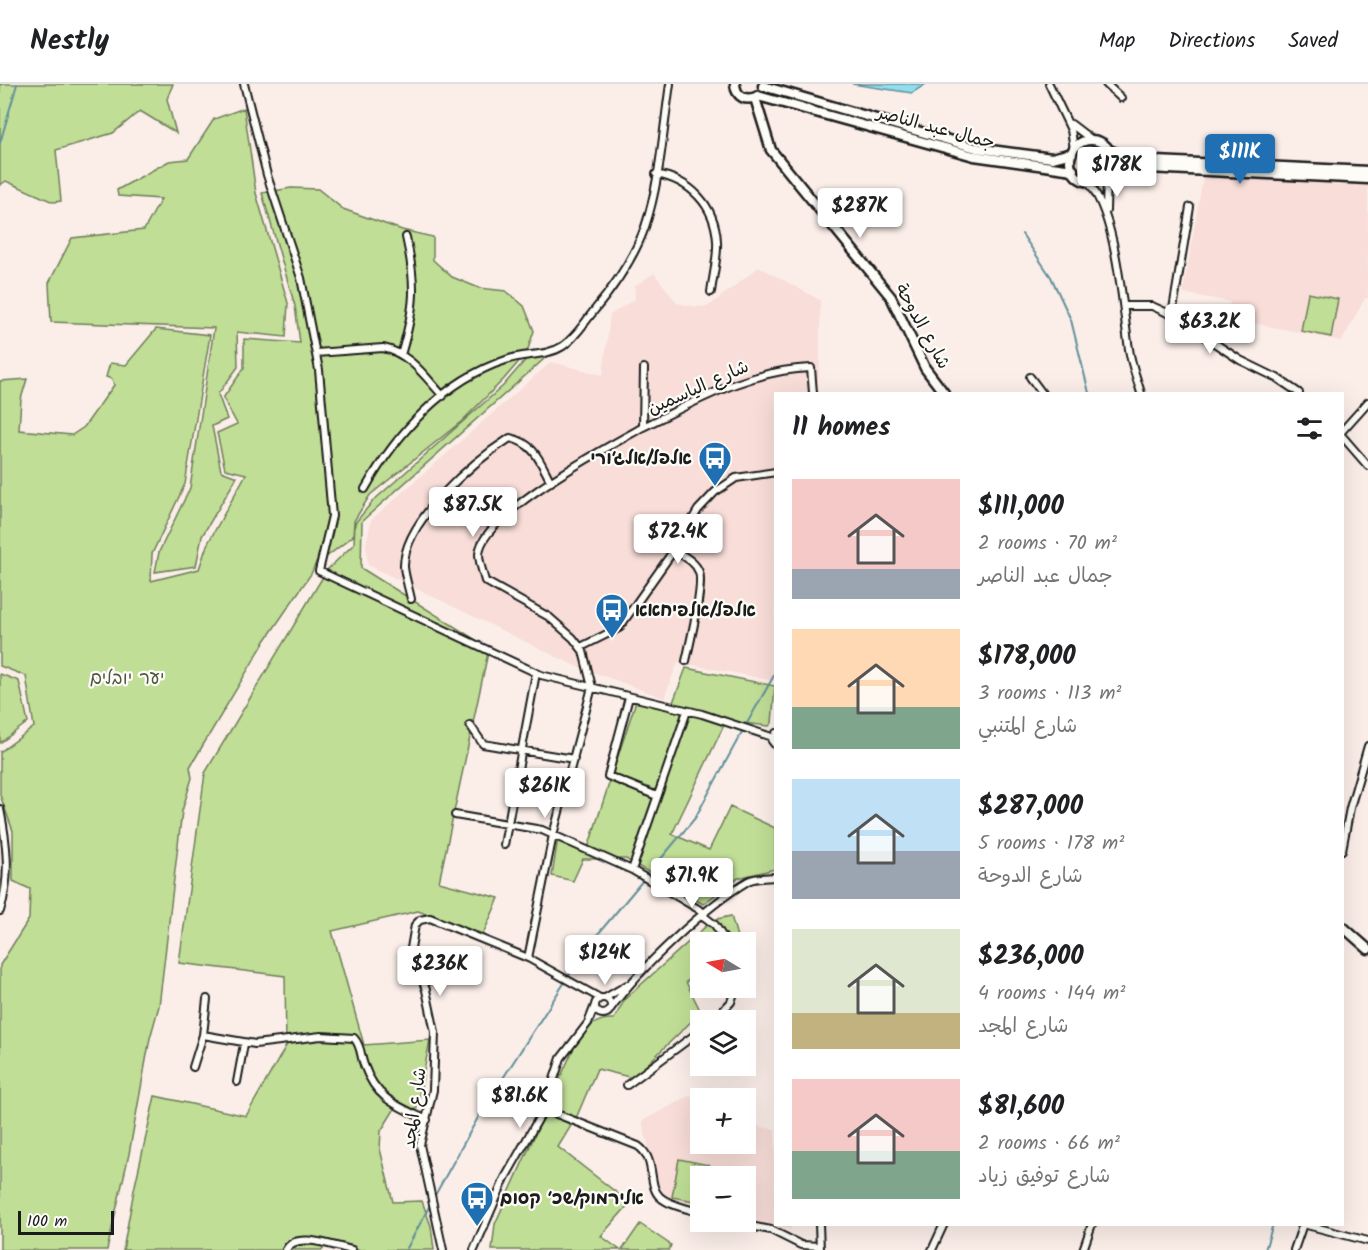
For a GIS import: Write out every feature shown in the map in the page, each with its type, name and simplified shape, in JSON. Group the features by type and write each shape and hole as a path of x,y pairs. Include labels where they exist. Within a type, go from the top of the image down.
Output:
{"street":[{"path":"244,84 267,175 301,278 316,353 332,516 319,571 536,673 774,735"},
{"path":"365,489 384,457 403,434 443,396 484,369 520,356 550,352 573,338 624,270 645,229 657,174 670,84"},
{"path":"726,84 735,86"},
{"path":"1049,84 1071,130 1073,170 1088,181 1096,193 1106,220 1125,306 1129,350 1142,392"},
{"path":"1107,84 1121,98"},
{"path":"756,97 763,85"},
{"name":"جمال عبد الناصر","path":"763,85 976,148 1052,158 1073,151"},
{"name":"جمال عبد الناصر","path":"735,86 742,98 756,97 974,156 1073,170"},
{"name":"شارع الدوحة","path":"756,97 771,150 891,297 925,368 943,392"},
{"path":"1065,116 1078,131 1104,144 1109,150 1112,162 1108,173 1106,220"},
{"path":"1073,151 1079,144 1092,140"},
{"path":"1109,150 1135,160 1368,171"},
{"path":"1088,181 1101,179 1108,173 1128,167 1368,179"},
{"path":"657,174 672,176 687,184 700,196 713,219 717,242 711,292"},
{"path":"1172,315 1190,207"},
{"path":"401,355 411,320 415,285 406,237"},
{"path":"1125,306 1152,306 1172,315 1240,360 1277,378 1298,392"},
{"path":"316,353 383,348 401,355 443,396"},
{"name":"شارع الياسمين","path":"643,428 644,368"},
{"name":"شارع الياسمين","path":"581,647 549,617 485,581 479,553 492,529 510,511 551,482 643,428 731,385 782,369 811,368 813,392"},
{"path":"1030,377 1041,392"},
{"path":"1344,429 1368,402"},
{"path":"411,599 404,566 412,532 447,492 491,450 510,438 521,440 531,446 551,482"},
{"path":"1344,438 1368,466"},
{"path":"528,958 554,835 592,687 581,647 619,628 674,550 698,510 714,492 736,478 774,472"},
{"path":"674,550 693,562 700,573 697,606 686,661"},
{"path":"504,845 536,673"},
{"path":"629,697 608,776 657,796"},
{"path":"632,870 687,711"},
{"path":"470,725 483,744 574,759"},
{"path":"1344,840 1350,808 1368,746"},
{"path":"0,809 7,875 0,911"},
{"path":"455,815 542,830 554,835 632,870 704,914 719,932"},
{"path":"588,1023 605,1014 630,983 704,914 750,880 774,877"},
{"name":"شارع المجد","path":"443,1250 420,1145 433,1090 435,1032 426,990 411,948 415,925 420,920 430,918 528,958 602,998"},
{"path":"1344,928 1368,949"},
{"path":"474,1250 505,1178 544,1109 561,1058 588,1023 595,1005 602,998 630,983"},
{"path":"602,998 609,1000 611,1008"},
{"path":"723,1010 732,998"},
{"path":"193,1067 203,1035 207,999"},
{"path":"595,1005 597,1012 605,1014"},
{"path":"203,1035 244,1044 321,1036 354,1038 359,1044 363,1063 379,1094 427,1120"},
{"path":"627,1085 690,1039"},
{"path":"237,1082 244,1044"},
{"path":"544,1109 638,1146 647,1156 658,1194 663,1199 690,1209"},
{"path":"756,1227 771,1230 801,1245 820,1248 819,1226"},
{"path":"932,1250 943,1226"},
{"path":"1083,1250 1091,1226"},
{"path":"1294,1250 1302,1226"},
{"path":"1311,1226 1368,1241"},
{"path":"286,1250 292,1242 304,1240 352,1250"}],"shaded area":[{"path":"1301,173 1368,185 1368,298 1365,298 1342,341 1228,318 1230,302 1183,293 1203,178 1269,178"},
{"path":"759,267 820,300 820,364 817,392 774,392 774,681 678,662 664,698 571,664 368,565 366,545 371,520 551,362 603,375 610,315 635,299 635,286 654,273 677,303 696,307 709,306"},
{"path":"690,1096 690,1154 756,1154 756,1126 774,1129 774,1226 791,1226 791,1230 756,1225 756,1166 690,1166 690,1208 661,1198 642,1121"}],"green space":[{"path":"0,84 173,84 167,99 176,133 140,111 113,133 56,150 61,201 53,202 6,181 0,185"},
{"path":"244,108 256,193 288,303 286,337 237,332 238,367 218,394 227,419 212,426 221,471 237,477 202,536 196,566 155,572 159,552 190,488 214,328 51,322 49,283 72,238 144,230 161,199 118,196 117,190 169,161 188,159 214,119"},
{"name":"יער יובלים","path":"291,188 318,189 343,209 402,230 433,237 433,260 452,277 479,288 506,291 524,306 534,331 527,352 504,379 462,421 370,495 354,521 353,536 325,558 318,558 311,574 265,641 190,767 192,778 182,811 159,1006 150,1038 129,1154 107,1250 0,1250 0,965 29,919 30,889 13,881 13,831 0,795 0,752 34,727 26,676 0,666 0,381 27,379 21,399 19,430 72,435 84,427 114,385 112,379 106,377 110,363 126,365 156,329 210,335 185,484 152,554 151,581 199,569 207,545 246,474 225,469 217,433 237,424 223,398 244,368 244,339 300,343 295,306 262,193"},
{"path":"1308,293 1338,299 1331,337 1301,331"},
{"path":"534,350 544,359 362,521 361,568 489,648 439,882 499,898 483,934 418,911 332,931 364,1045 430,1040 416,1112 397,1105 381,1131 380,1149 393,1202 422,1201 431,1226 434,1250 346,1250 325,1245 322,1250 123,1250 155,1096 246,1116 286,1046 285,976 179,963 205,773 327,570 354,544 355,523 373,501 503,386"},
{"path":"686,668 774,686 772,723 769,726 726,721 672,834 709,850 730,807 774,828 774,869 738,878 703,904 626,859 583,859 573,881 552,876 558,838 588,848 638,695 672,705"},
{"path":"0,674 19,681 28,722 0,743"},
{"path":"731,916 736,932 700,932 713,920"},
{"path":"690,941 690,979 686,982 690,990 690,998 694,998 700,1010 690,1010 690,1023 633,1078 597,1069 577,1116 558,1147 630,1203 601,1236 620,1250 492,1250 495,1224 576,1043 596,1022 614,1019 625,999"},
{"path":"679,1159 709,1165 690,1166 690,1200 672,1197"},
{"path":"640,1224 671,1245 669,1250 622,1250"}],"water":[{"path":"852,84 926,84 912,93"}],"waterway":[{"path":"0,143 17,84"},
{"path":"1022,234 1051,277 1071,320 1089,392"},
{"path":"746,725 774,676"},
{"path":"434,1197 480,1114 588,946 695,818 743,730"},
{"path":"406,1250 430,1205"},
{"path":"1265,1250 1272,1226"}],"place":[{"name":"אלפל/אלג׳ורי","path":"715,487"},
{"name":"אלפל/אלפיחאא","path":"612,639"},
{"name":"אלירמוק/שכ׳ קסום","path":"477,1227"}]}
